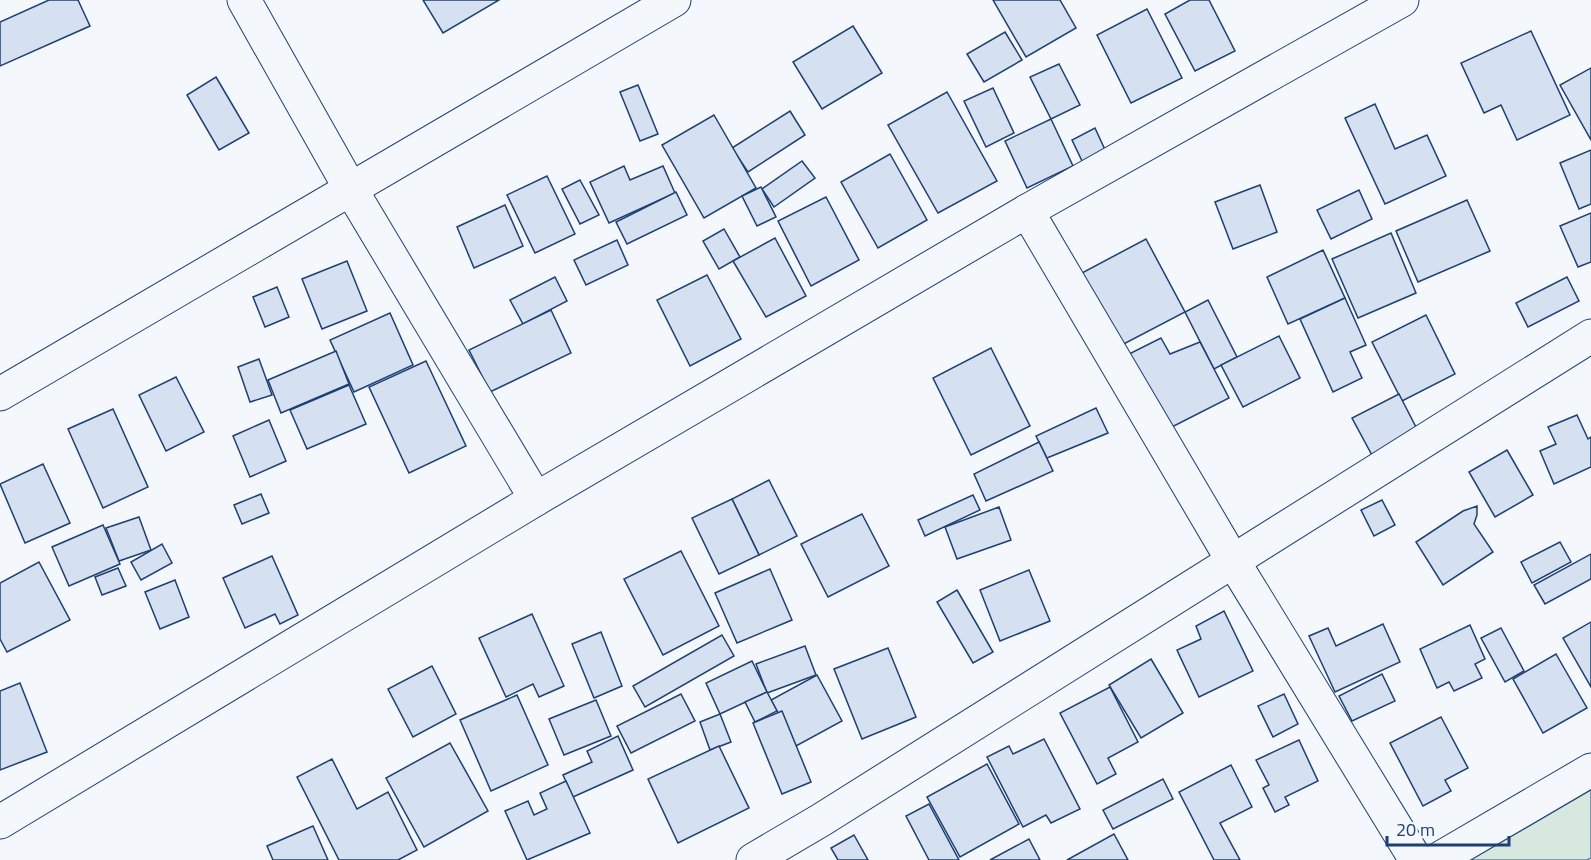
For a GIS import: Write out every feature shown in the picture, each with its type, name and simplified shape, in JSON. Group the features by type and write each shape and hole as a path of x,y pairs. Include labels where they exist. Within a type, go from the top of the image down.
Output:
{"street":[{"path":"244,0 350,188 536,499"},
{"path":"0,394 674,0"},
{"path":"0,822 536,499 1028,211 1402,0"},
{"path":"1028,211 1233,561 1416,860"},
{"path":"753,860 821,820 1591,336"},
{"path":"1437,860 1591,770"}],"shaded area":[{"path":"1591,790 1591,858 1587,860 1470,860"}],"building":[{"path":"49,0 78,0 90,26 0,66 0,22"},
{"path":"423,0 499,0 443,33"},
{"path":"993,0 1060,0 1076,28 1026,57"},
{"path":"1190,0 1209,0 1235,51 1195,71 1165,14"},
{"path":"1147,9 1182,78 1131,103 1097,35"},
{"path":"853,26 882,73 822,109 793,62"},
{"path":"1531,31 1570,115 1517,140 1501,105 1484,113 1461,63"},
{"path":"1005,32 1022,60 984,82 967,54"},
{"path":"1059,64 1080,105 1051,119 1030,77"},
{"path":"1591,68 1591,140 1560,85"},
{"path":"216,77 249,133 219,150 187,95"},
{"path":"638,85 658,134 640,141 620,92"},
{"path":"993,88 1014,133 986,147 964,101"},
{"path":"947,92 997,181 938,213 888,125"},
{"path":"1375,104 1395,149 1427,135 1446,176 1385,204 1345,118"},
{"path":"790,111 805,135 748,172 732,148"},
{"path":"714,115 756,188 704,218 662,145"},
{"path":"1051,119 1073,166 1027,188 1005,141"},
{"path":"1095,128 1106,152 1083,163 1072,140"},
{"path":"1591,150 1591,204 1579,209 1560,163"},
{"path":"890,154 927,220 878,248 841,182"},
{"path":"802,161 815,178 774,207 762,189"},
{"path":"624,166 630,180 663,166 675,193 609,223 590,182"},
{"path":"547,176 575,234 535,253 507,195"},
{"path":"580,180 599,215 580,224 562,189"},
{"path":"1260,185 1277,232 1233,249 1215,202"},
{"path":"761,187 776,217 757,226 742,196"},
{"path":"1359,190 1372,219 1331,239 1317,210"},
{"path":"676,192 687,215 627,244 616,222"},
{"path":"826,197 859,260 811,286 778,221"},
{"path":"1467,200 1490,251 1418,282 1396,231"},
{"path":"505,205 523,246 474,268 457,227"},
{"path":"1591,213 1591,262 1578,267 1560,226"},
{"path":"724,229 740,257 719,269 703,241"},
{"path":"1391,233 1416,293 1358,318 1332,259"},
{"path":"775,238 806,296 766,317 733,261"},
{"path":"1146,239 1185,312 1118,347 1080,274"},
{"path":"617,240 628,265 586,285 574,260"},
{"path":"1323,250 1345,298 1288,324 1267,277"},
{"path":"347,261 367,311 322,329 302,279"},
{"path":"707,275 741,339 690,366 657,300"},
{"path":"555,277 567,301 523,324 510,300"},
{"path":"1567,277 1579,301 1528,327 1516,303"},
{"path":"277,287 289,317 265,327 253,297"},
{"path":"1345,298 1366,345 1350,352 1362,378 1333,392 1300,319"},
{"path":"1208,300 1237,357 1214,369 1185,312"},
{"path":"551,310 571,353 490,392 469,350"},
{"path":"390,313 413,365 354,392 330,340"},
{"path":"1426,315 1455,374 1402,401 1372,342"},
{"path":"1279,336 1300,378 1243,407 1221,365"},
{"path":"1161,338 1170,354 1200,342 1229,398 1166,430 1127,355"},
{"path":"991,348 1030,426 971,455 933,378"},
{"path":"336,351 349,384 281,413 268,380"},
{"path":"259,359 272,395 250,402 238,367"},
{"path":"426,361 466,446 409,473 369,387"},
{"path":"176,377 204,432 166,451 139,395"},
{"path":"349,385 366,424 307,449 290,410"},
{"path":"1399,394 1419,433 1373,457 1352,418"},
{"path":"1096,408 1108,433 1047,458 1036,436"},
{"path":"113,409 148,487 103,508 68,429"},
{"path":"1577,415 1588,439 1591,437 1591,467 1554,484 1540,451 1556,444 1548,427"},
{"path":"269,420 286,461 250,477 233,436"},
{"path":"1039,442 1053,471 986,501 974,474"},
{"path":"1507,450 1533,495 1495,517 1469,472"},
{"path":"43,464 70,523 25,543 0,484"},
{"path":"769,480 797,536 759,555 732,499"},
{"path":"261,494 269,513 242,524 234,505"},
{"path":"973,495 980,510 925,536 918,520"},
{"path":"732,499 759,555 719,574 692,518"},
{"path":"1382,500 1395,525 1374,536 1361,510"},
{"path":"1477,506 1474,524 1493,552 1443,585 1416,542 1463,511"},
{"path":"999,507 1011,540 957,559 945,527"},
{"path":"862,514 889,566 828,597 801,544"},
{"path":"139,517 151,550 119,561 106,528"},
{"path":"103,525 120,564 69,586 52,547"},
{"path":"1560,542 1571,562 1532,583 1521,562"},
{"path":"162,544 172,563 141,580 131,562"},
{"path":"681,551 719,626 663,655 624,579"},
{"path":"1591,554 1591,579 1545,604 1534,585"},
{"path":"272,556 298,615 280,624 275,614 245,628 223,578"},
{"path":"39,562 70,620 7,652 0,639 0,583"},
{"path":"118,568 126,586 102,595 95,577"},
{"path":"770,569 792,620 737,643 715,593"},
{"path":"1029,570 1050,621 1000,641 980,590"},
{"path":"175,580 189,617 160,629 145,592"},
{"path":"957,590 993,652 973,663 937,602"},
{"path":"1224,611 1253,671 1199,697 1177,650 1201,639 1196,626"},
{"path":"532,614 564,686 539,697 533,684 506,697 479,638"},
{"path":"1591,622 1591,687 1563,638"},
{"path":"1383,624 1400,662 1335,692 1309,636 1328,628 1336,646"},
{"path":"1470,625 1485,659 1475,664 1482,678 1454,691 1449,682 1437,688 1420,649"},
{"path":"1501,628 1524,671 1505,682 1481,638"},
{"path":"601,632 622,686 594,698 572,644"},
{"path":"722,635 734,656 645,707 633,686"},
{"path":"805,646 816,675 767,693 756,664"},
{"path":"888,648 916,717 862,739 834,669"},
{"path":"1556,654 1587,708 1543,733 1513,679"},
{"path":"1151,659 1183,713 1141,738 1109,685"},
{"path":"752,661 767,692 720,714 706,683"},
{"path":"432,666 456,714 413,737 388,689"},
{"path":"1382,674 1395,701 1352,721 1339,696"},
{"path":"817,675 842,721 796,746 771,700"},
{"path":"20,683 47,752 0,770 0,691"},
{"path":"1110,687 1138,742 1108,758 1116,774 1097,784 1060,713"},
{"path":"767,692 777,711 755,722 745,702"},
{"path":"681,694 695,721 631,753 617,726"},
{"path":"1284,694 1298,724 1273,737 1258,706"},
{"path":"517,695 548,765 491,791 460,720"},
{"path":"596,700 611,736 564,755 549,719"},
{"path":"782,711 811,782 782,794 753,723"},
{"path":"720,714 731,742 710,750 700,722"},
{"path":"1441,717 1468,768 1445,780 1451,791 1423,806 1390,743"},
{"path":"618,736 633,770 573,797 563,775 592,762 587,751"},
{"path":"1044,739 1080,809 1051,823 1046,815 1023,827 987,757 1009,746 1013,754"},
{"path":"1299,740 1318,781 1285,797 1289,805 1275,812 1263,788 1269,785 1256,760"},
{"path":"450,743 488,811 424,847 386,778"},
{"path":"719,746 749,808 678,843 648,779"},
{"path":"332,759 357,809 388,792 417,850 398,860 339,860 297,777"},
{"path":"987,764 1019,824 960,857 927,797"},
{"path":"1231,765 1252,807 1220,823 1240,860 1214,860 1179,792"},
{"path":"1163,779 1173,799 1113,829 1103,810"},
{"path":"566,781 590,833 527,860 505,811 528,801 534,815 547,809 540,793"},
{"path":"929,804 959,860 929,860 906,816"},
{"path":"313,826 328,860 273,860 267,846"},
{"path":"1114,834 1128,860 1067,860"},
{"path":"854,835 868,860 838,860 831,848"},
{"path":"1029,839 1040,860 990,860"}]}
